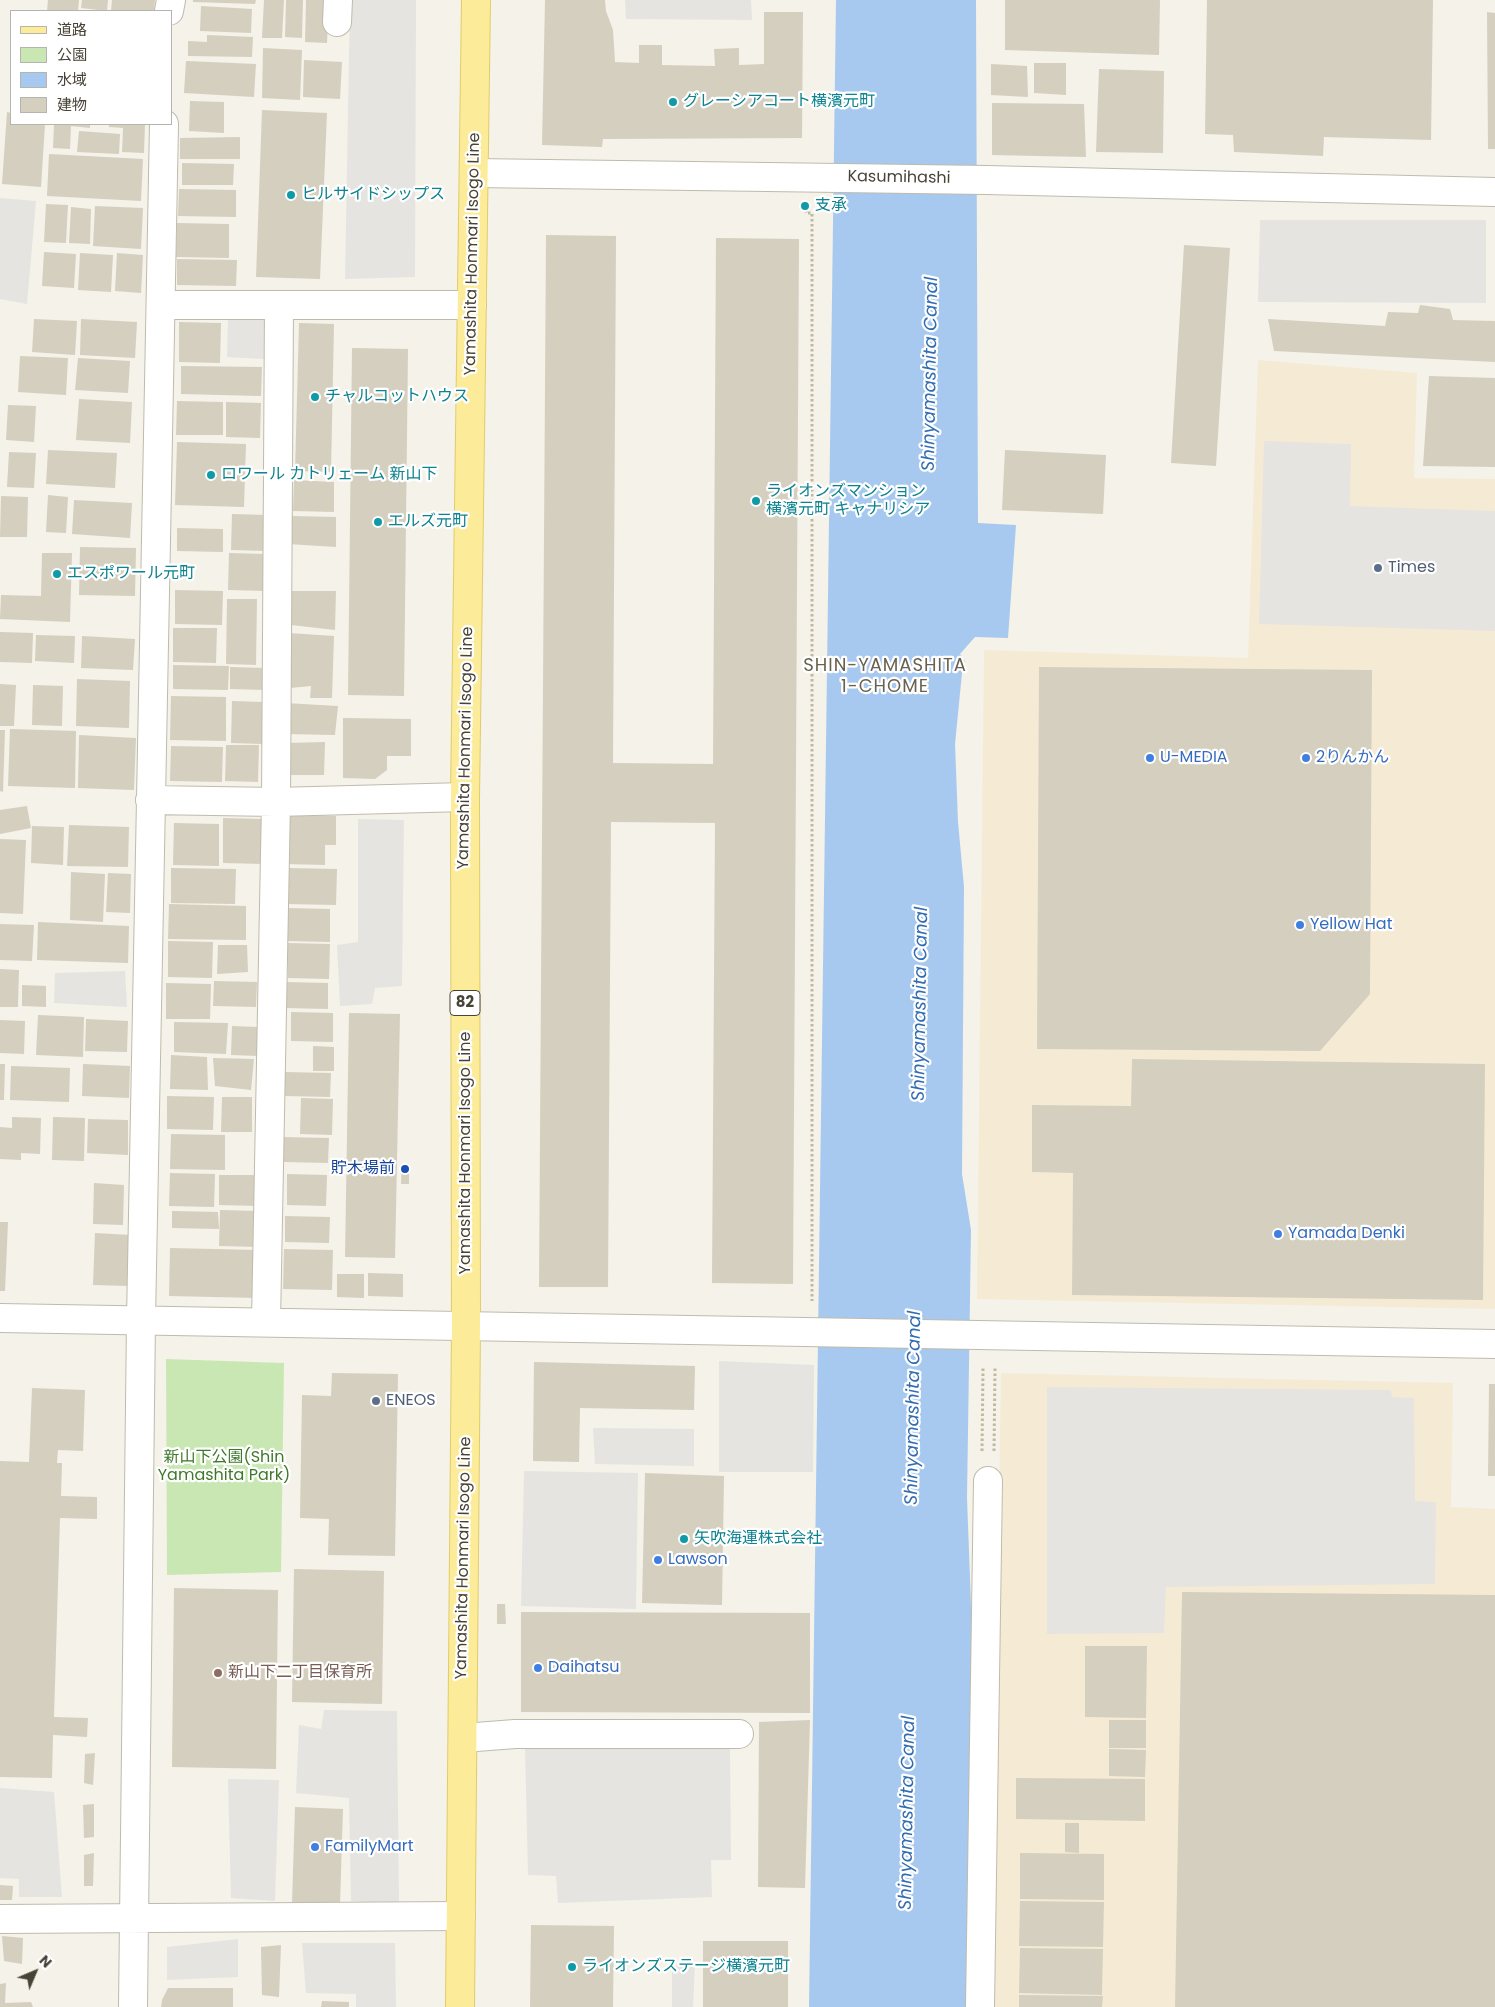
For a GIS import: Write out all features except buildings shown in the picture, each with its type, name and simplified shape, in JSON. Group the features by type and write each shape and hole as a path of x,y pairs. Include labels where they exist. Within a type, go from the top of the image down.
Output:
{"main road":[{"name":"Yamashita Honmari Isogo Line","path":"460,2007 466,1327 464,797 476,0"}],"street":[{"path":"133,2007 141,1320 164,125"},
{"name":"Kasumihashi","path":"474,173 986,180 1495,192"},
{"path":"162,304 472,305"},
{"path":"266,1322 276,802 280,305"},
{"path":"150,800 276,802 464,797"},
{"path":"0,1318 1495,1344"},
{"path":"980,2007 988,1481"},
{"path":"463,1738 515,1734 739,1734"},
{"path":"0,1919 461,1916"}],"path":[{"path":"812,216 812,1305"},
{"path":"994,1452 995,1364"},
{"path":"983,1375 982,1481 988,1481"}],"shaded area":[{"path":"350,0 416,0 415,277 345,279"},
{"path":"625,0 751,0 752,20 626,19"},
{"path":"0,198 36,201 27,304 0,299"},
{"path":"1260,220 1486,220 1486,303 1258,302"},
{"path":"228,317 265,319 264,359 227,357"},
{"path":"1258,360 1417,373 1414,478 1495,479 1495,1309 977,1299 984,650 1248,658"},
{"name":"Times","path":"1264,441 1351,444 1350,506 1495,511 1495,631 1259,624"},
{"path":"358,819 404,820 402,986 375,988 372,1004 340,1006 337,945 358,942"},
{"path":"125,971 127,1007 54,1003 55,973"},
{"path":"719,1361 814,1365 813,1472 719,1472"},
{"path":"1001,1373 1453,1383 1451,1507 1495,1509 1495,2007 991,2007"},
{"path":"1047,1387 1391,1390 1392,1397 1414,1398 1415,1501 1436,1502 1435,1584 1166,1587 1164,1633 1047,1634"},
{"path":"593,1428 694,1429 694,1466 595,1464"},
{"path":"524,1471 638,1473 636,1609 521,1606"},
{"path":"324,1710 397,1711 399,1904 351,1901 349,1798 296,1793 299,1725 321,1729"},
{"path":"525,1749 730,1749 731,1860 711,1860 712,1897 558,1903 556,1876 528,1875"},
{"path":"228,1779 279,1780 275,1901 231,1898"},
{"path":"0,1788 54,1792 62,1897 19,1897 19,1879 0,1878"},
{"path":"238,1939 238,1977 167,1980 167,1947"},
{"path":"302,1943 395,1943 396,2007 356,2007 356,1994 306,1993"},
{"path":"695,1963 693,2007 672,2007 672,1966"}],"green space":[{"name":"新山下公園(Shin Yamashita Park)","path":"166,1359 284,1363 281,1572 167,1575"}],"water":[{"name":"Shinyamashita Canal","path":"836,0 976,0 978,523 1016,525 1008,638 975,637 960,654 965,661 962,673 955,744 958,822 964,887 962,1174 971,1230 967,1498 972,1632 967,2007 809,2007"}],"place":[{"name":"グレーシアコート横濱元町","path":"673,102"},
{"name":"ヒルサイドシップス","path":"291,195"},
{"name":"支承","path":"805,206"},
{"name":"チャルコットハウス","path":"315,397"},
{"name":"ロワール カトリェーム 新山下","path":"211,475"},
{"name":"ライオンズマンション 横濱元町 キャナリシア","path":"756,501"},
{"name":"エルズ元町","path":"378,522"},
{"name":"Times","path":"1378,568"},
{"name":"エスポワール元町","path":"57,574"},
{"name":"U-MEDIA","path":"1150,758"},
{"name":"2りんかん","path":"1306,758"},
{"name":"Yellow Hat","path":"1300,925"},
{"name":"貯木場前","path":"405,1169"},
{"name":"Yamada Denki","path":"1278,1234"},
{"name":"ENEOS","path":"376,1401"},
{"name":"矢吹海運株式会社","path":"684,1539"},
{"name":"Lawson","path":"658,1560"},
{"name":"Daihatsu","path":"538,1668"},
{"name":"新山下二丁目保育所","path":"218,1673"},
{"name":"FamilyMart","path":"315,1847"},
{"name":"ライオンズステージ横濱元町","path":"572,1967"}],"district":[{"name":"SHIN-YAMASHITA 1-CHOME","path":"885,676"}]}
